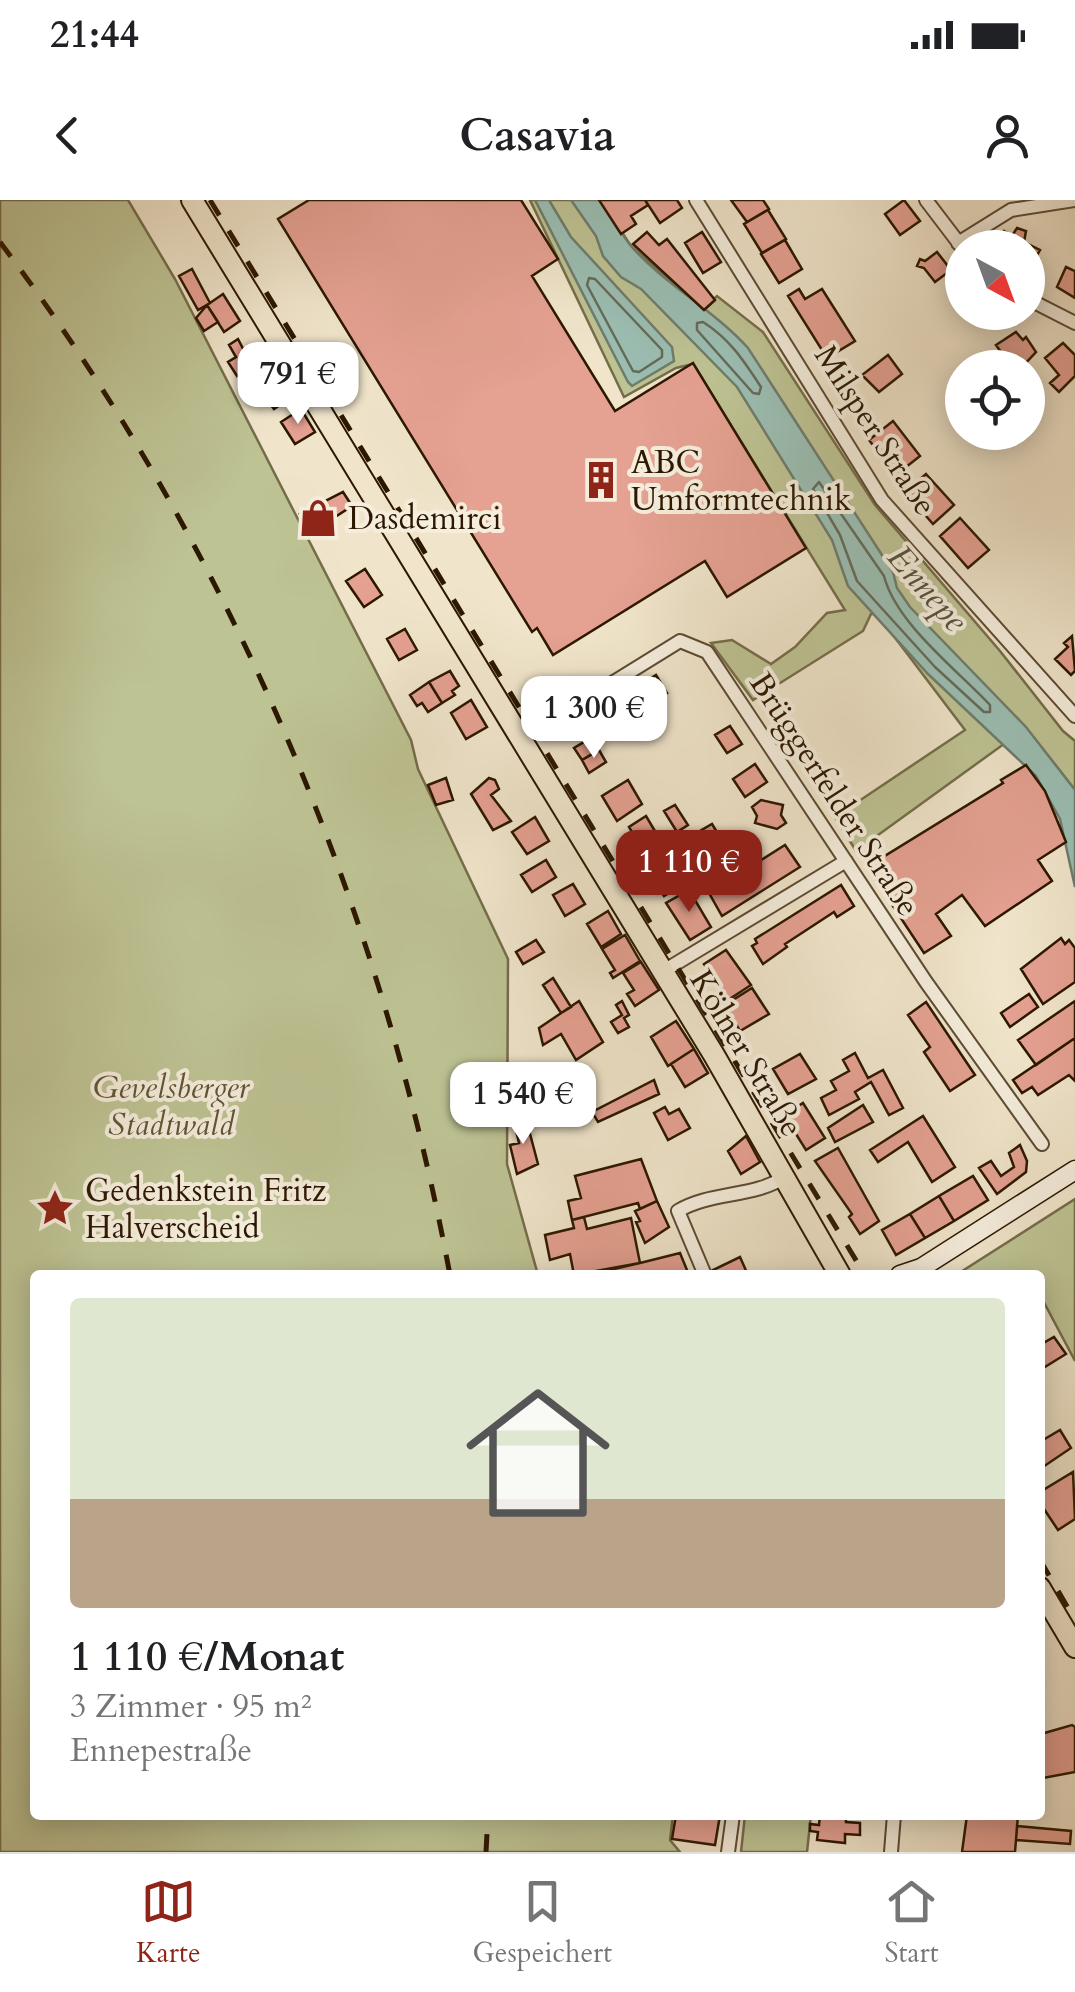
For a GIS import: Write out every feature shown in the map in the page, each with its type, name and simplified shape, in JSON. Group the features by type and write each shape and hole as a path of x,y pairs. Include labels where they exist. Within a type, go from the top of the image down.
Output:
{"main road":[{"name":"Kölner Straße","path":"192,200 842,1270"},
{"path":"920,1270 1075,1170"},
{"path":"1045,1596 1075,1647"}],"street":[{"name":"Milsper Straße","path":"696,200 882,500 1075,716"},
{"path":"926,200 949,230"},
{"path":"982,230 1011,210 1075,200"},
{"path":"1045,307 1075,322"},
{"name":"Brüggerfelder Straße","path":"520,740 680,641 707,652 926,982 1042,1144"},
{"path":"662,972 846,861"},
{"path":"703,1270 678,1211 734,1193 763,1189 786,1176"},
{"path":"728,1852 732,1820"},
{"path":"890,1852 893,1820"}],"green space":[{"name":"Gevelsberger Stadtwald","path":"0,200 128,200 175,279 411,740 418,769 508,959 507,1164 537,1270 30,1270 30,1820 672,1820 670,1840 680,1852 0,1852"},
{"path":"530,200 601,200 631,246 702,309 717,296 763,332 875,505 1075,741 1075,790 1026,728 856,851 835,817 965,730 877,614 871,614 863,631 753,700 711,643 732,640 771,664 795,647 827,613 845,610 693,364 676,368 624,397"},
{"path":"1075,1199 1075,1361 1045,1304 1045,1270 964,1270"},
{"path":"744,1820 810,1820 807,1852 741,1852"}],"water":[{"path":"535,200 549,200 571,237 672,347 674,361 632,386 628,382"},
{"path":"571,200 601,200 644,260 748,348 893,572 897,588 910,607 1026,727 1075,790 1075,887 1060,819 1036,776 928,674 848,586 832,540 737,387 641,289 621,277 603,256 596,236"}],"building":[{"name":"ABC Umformtechnik","path":"309,200 521,200 558,259 532,276 615,411 693,363 806,548 727,597 705,561 553,655 537,628 532,632 278,219"},
{"path":"599,200 645,200 648,205 631,216 636,224 621,234"},
{"path":"645,200 677,200 682,208 660,223"},
{"path":"731,200 763,200 769,209 747,222"},
{"path":"904,200 920,221 900,235 885,214"},
{"path":"768,210 786,239 762,253 744,224"},
{"path":"647,232 659,245 667,239 715,300 704,310 633,244"},
{"path":"702,232 721,262 703,273 685,243"},
{"path":"785,240 802,269 779,283 761,254"},
{"path":"937,252 945,262 945,274 935,282 924,268 917,266 920,259 925,261"},
{"path":"1066,267 1075,271 1075,298 1057,287"},
{"path":"192,269 210,303 198,310 179,276"},
{"path":"799,289 805,299 822,289 855,341 827,358 788,296"},
{"path":"223,294 240,321 224,332 207,305"},
{"path":"207,305 218,322 204,331 196,318"},
{"path":"1016,332 1023,340 1026,337 1035,350 1000,350 996,345"},
{"path":"238,339 252,366 237,376 228,362 236,357 229,345"},
{"path":"1063,343 1075,355 1075,376 1059,392 1050,383 1059,375 1045,358"},
{"path":"888,355 902,374 879,392 862,375"},
{"path":"278,382 289,399 274,409 262,393"},
{"path":"301,409 315,432 295,444 281,422"},
{"path":"893,421 920,456 896,475 869,440"},
{"path":"926,474 954,505 933,524 905,492"},
{"name":"Dasdemirci","path":"343,492 352,506 326,523 329,527 315,537 300,514"},
{"path":"960,518 989,550 968,568 940,536"},
{"path":"365,569 382,595 364,607 346,581"},
{"path":"405,629 417,650 399,660 387,639"},
{"path":"1072,636 1075,671 1071,675 1055,659 1068,647 1064,643"},
{"path":"450,671 459,686 452,691 455,695 442,703 429,682"},
{"path":"656,675 667,693 645,706 634,689"},
{"path":"429,682 442,703 428,712 422,703 417,706 410,695"},
{"path":"634,689 645,706 623,720 612,702"},
{"path":"471,700 487,727 466,739 451,713"},
{"path":"730,726 742,744 727,753 715,735"},
{"path":"591,738 599,750 582,760 574,748"},
{"path":"599,750 606,762 589,773 582,760"},
{"path":"755,764 767,782 745,797 733,779"},
{"path":"1026,765 1045,791 1066,842 1038,860 1052,881 985,926 962,895 936,914 951,936 924,953 867,867"},
{"path":"446,778 453,800 436,805 428,785"},
{"path":"489,778 495,780 499,789 491,795 511,821 493,830 471,794"},
{"path":"628,780 642,804 617,821 602,796"},
{"path":"761,800 783,805 781,815 786,823 777,829 755,823 757,816 752,807"},
{"path":"675,805 688,825 677,832 664,811"},
{"path":"646,816 662,843 651,855 648,850 639,856 627,835 632,832 629,827"},
{"path":"535,817 549,841 527,854 512,832"},
{"path":"712,824 731,855 716,864 703,843 682,855 676,845"},
{"path":"785,845 800,867 722,916 709,893"},
{"path":"672,855 687,882 664,896 648,870"},
{"path":"546,860 556,877 532,892 521,875"},
{"path":"573,884 585,904 565,916 553,895"},
{"path":"841,885 854,906 837,917 834,912 785,944 787,947 763,964 752,946 757,943 755,939"},
{"path":"689,890 711,927 690,940 666,903"},
{"path":"608,911 621,934 601,947 587,924"},
{"path":"625,935 640,961 613,978 610,973 615,970 602,949"},
{"path":"1061,938 1065,944 1069,940 1075,948 1075,982 1043,1004 1021,969"},
{"path":"536,940 544,952 523,964 516,952"},
{"path":"726,950 751,985 728,1000 704,964"},
{"path":"641,962 659,990 635,1006 627,994 634,990 623,973"},
{"path":"553,978 571,1007 561,1013 543,985"},
{"path":"752,988 769,1014 740,1031 725,1005"},
{"path":"1029,994 1038,1007 1010,1027 1001,1013"},
{"path":"579,1001 603,1042 576,1060 561,1034 543,1045 539,1028"},
{"path":"622,1001 629,1015 624,1018 629,1027 618,1033 611,1022 622,1015 616,1005"},
{"path":"1075,1001 1075,1038 1036,1065 1018,1040"},
{"path":"926,1002 975,1075 950,1091 924,1052 930,1047 908,1015"},
{"path":"676,1021 694,1049 668,1066 651,1037"},
{"path":"1075,1038 1075,1081 1069,1075 1038,1095 1032,1087 1022,1093 1013,1080"},
{"path":"694,1049 708,1073 685,1087 671,1064"},
{"path":"855,1053 868,1078 883,1070 903,1108 889,1115 871,1082 855,1092 859,1099 829,1115 821,1098 836,1090 831,1081 849,1071 843,1060"},
{"path":"800,1054 816,1079 788,1094 773,1069"},
{"path":"654,1080 659,1094 598,1122 592,1112"},
{"path":"583,1083 592,1099 557,1121 554,1102"},
{"path":"803,1103 825,1138 806,1150 784,1115"},
{"path":"863,1105 873,1122 835,1142 828,1128"},
{"path":"665,1107 669,1114 679,1109 690,1128 668,1140 654,1113"},
{"path":"525,1115 538,1164 517,1174 510,1145 519,1143 513,1118"},
{"path":"923,1116 955,1167 932,1182 908,1142 878,1162 870,1150"},
{"path":"746,1136 760,1162 741,1174 728,1151"},
{"path":"1020,1145 1027,1161 1026,1172 997,1194 979,1168 991,1161 1001,1176 1014,1167 1009,1153"},
{"path":"838,1148 879,1221 860,1234 849,1217 852,1214 815,1161"},
{"path":"641,1159 657,1201 640,1209 638,1203 572,1220 568,1201 581,1198 575,1176"},
{"path":"973,1176 988,1200 954,1221 939,1196"},
{"path":"939,1196 954,1221 925,1238 910,1214"},
{"path":"657,1201 669,1227 645,1243 635,1211"},
{"path":"910,1214 925,1238 896,1255 882,1230"},
{"path":"584,1217 587,1229 631,1218 640,1263 573,1270 570,1254 550,1260 545,1235 574,1228 572,1220"},
{"path":"680,1253 687,1270 610,1270"},
{"path":"740,1257 746,1270 713,1270"},
{"path":"1054,1337 1066,1354 1045,1367 1045,1342"},
{"path":"1060,1430 1071,1448 1045,1466 1045,1439"},
{"path":"1073,1472 1075,1519 1058,1530 1045,1510 1045,1489"},
{"path":"1075,1727 1075,1772 1045,1778 1045,1733"},
{"path":"675,1820 719,1820 715,1845 672,1839"},
{"path":"820,1820 860,1823 860,1835 845,1834 845,1843 817,1840 818,1832 810,1831 810,1824 819,1825"},
{"path":"966,1820 1018,1820 1015,1852 962,1852"},
{"path":"1017,1826 1071,1831 1070,1844 1016,1840"}],"railway":[{"path":"210,200 862,1270"},
{"path":"0,242 82,358 157,479 225,604 285,733 337,864 382,999 420,1136 449,1270"},
{"path":"1045,1569 1075,1620"},
{"path":"486,1852 488,1820"}],"place":[{"name":"ABC Umformtechnik","path":"601,480"},
{"name":"Dasdemirci","path":"318,518"},
{"name":"Gedenkstein Fritz Halverscheid","path":"55,1208"}],"water label":[{"name":"Ennepe","path":"928,588"}]}
